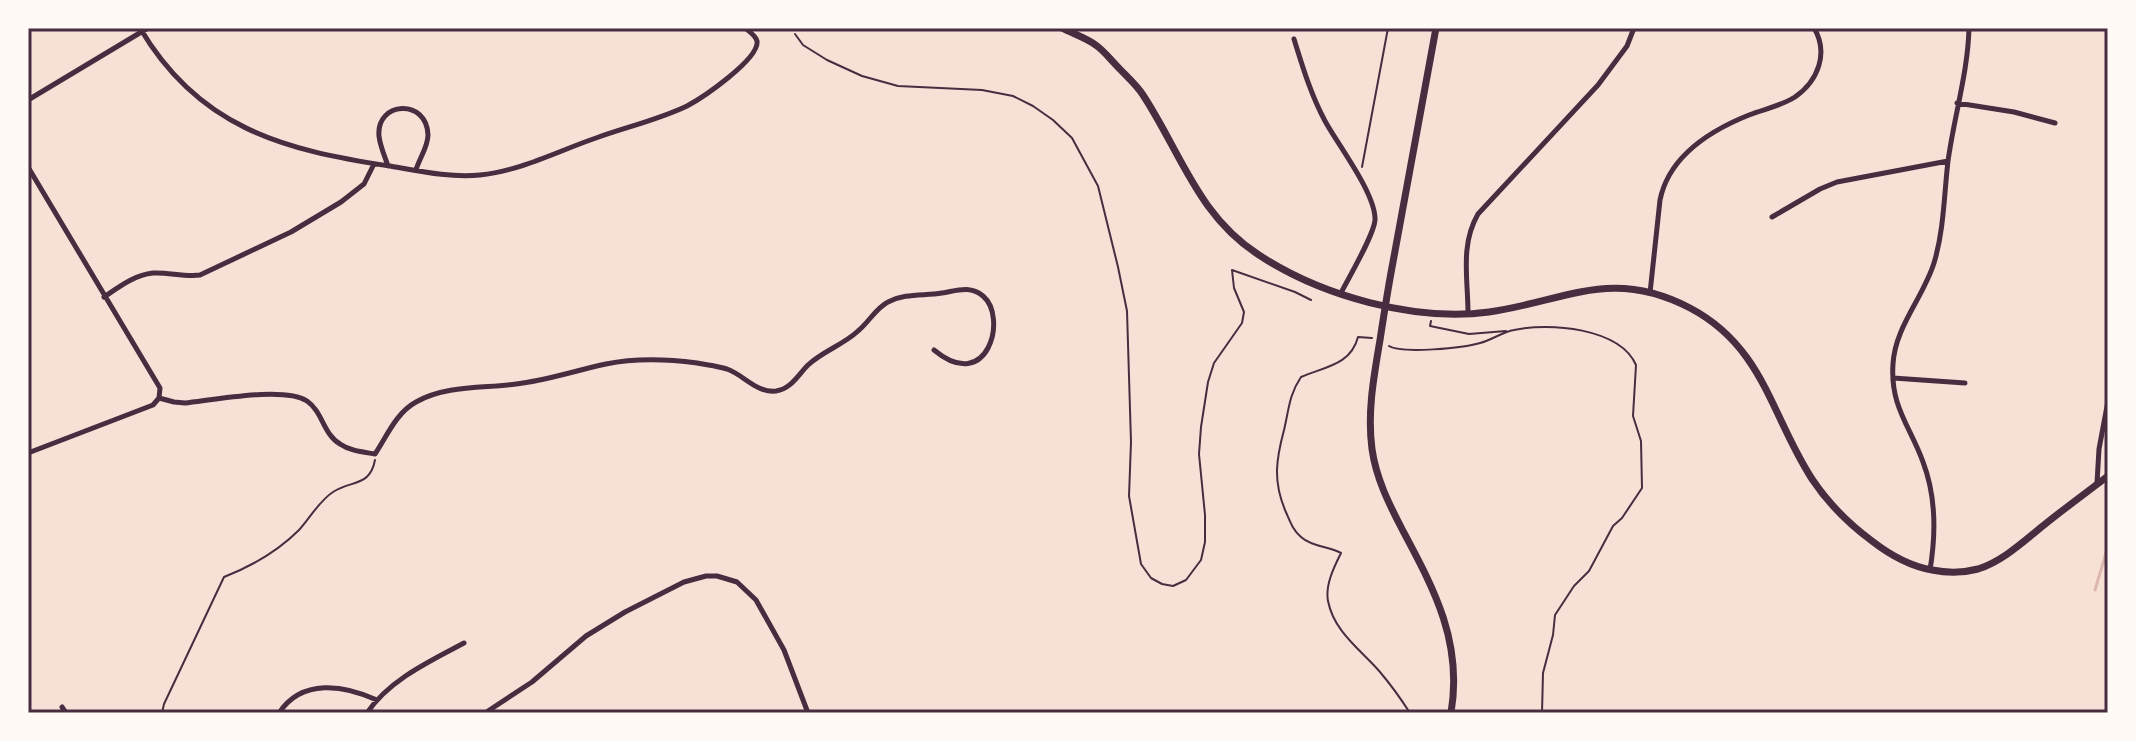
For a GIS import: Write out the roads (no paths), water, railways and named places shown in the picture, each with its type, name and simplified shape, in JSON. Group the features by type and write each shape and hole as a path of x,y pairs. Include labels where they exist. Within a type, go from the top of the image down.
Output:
{"street":[{"path":"28,100 143,29 164,65 195,96 238,124 269,138 306,151 374,164 457,175 498,173 687,106 724,82 755,49 757,41 745,28"},
{"path":"1062,28 1097,45 1141,92 1199,195 1228,231 1263,258 1314,283 1385,306 1433,313 1490,312 1594,289 1629,289 1650,293 1695,310 1726,333 1758,373 1800,458 1828,500 1863,535 1910,564 1930,570 1959,572 1989,565 2108,476"},
{"path":"1436,28 1382,324 1371,400 1372,450 1386,495 1446,621 1454,663 1451,713"},
{"path":"1468,313 1466,250 1468,236 1478,214 1598,85 1627,46 1634,28"},
{"path":"1650,293 1660,200 1670,170 1685,153 1712,134 1732,122 1786,102 1806,88 1822,58 1814,28"},
{"path":"1930,570 1934,525 1929,480 1896,402 1894,352 1898,336 1926,285 1939,244 1948,161 1969,28"},
{"path":"1294,39 1309,87 1324,120 1373,207 1375,225 1341,293"},
{"path":"1957,103 2014,112 2055,123"},
{"path":"388,166 379,134 380,125 388,113 408,108 420,115 428,132 416,170"},
{"path":"1772,217 1837,182 1948,161"},
{"path":"104,297 142,275 200,275 291,232 357,191 370,176 374,164"},
{"path":"28,167 160,388 159,398 153,405 28,453"},
{"path":"159,398 185,403 290,394 316,409 329,434 341,445 375,454 397,418 428,397 468,388 524,383 606,364 649,360 714,366 764,390 780,390 791,384 816,358 855,334 876,311 896,298 967,289 982,295 990,307 993,329 982,359 971,365 962,365 934,350"},
{"path":"1893,378 1965,383"},
{"path":"2097,484 2099,449 2108,401"},
{"path":"485,713 532,682 586,636 625,612 684,582 717,576 737,582 756,600 784,650 808,713"},
{"path":"367,713 377,700 414,672 464,643"},
{"path":"279,713 291,699 311,689 351,690 377,700"}],"waterway":[{"path":"2095,590 2108,546"}]}
